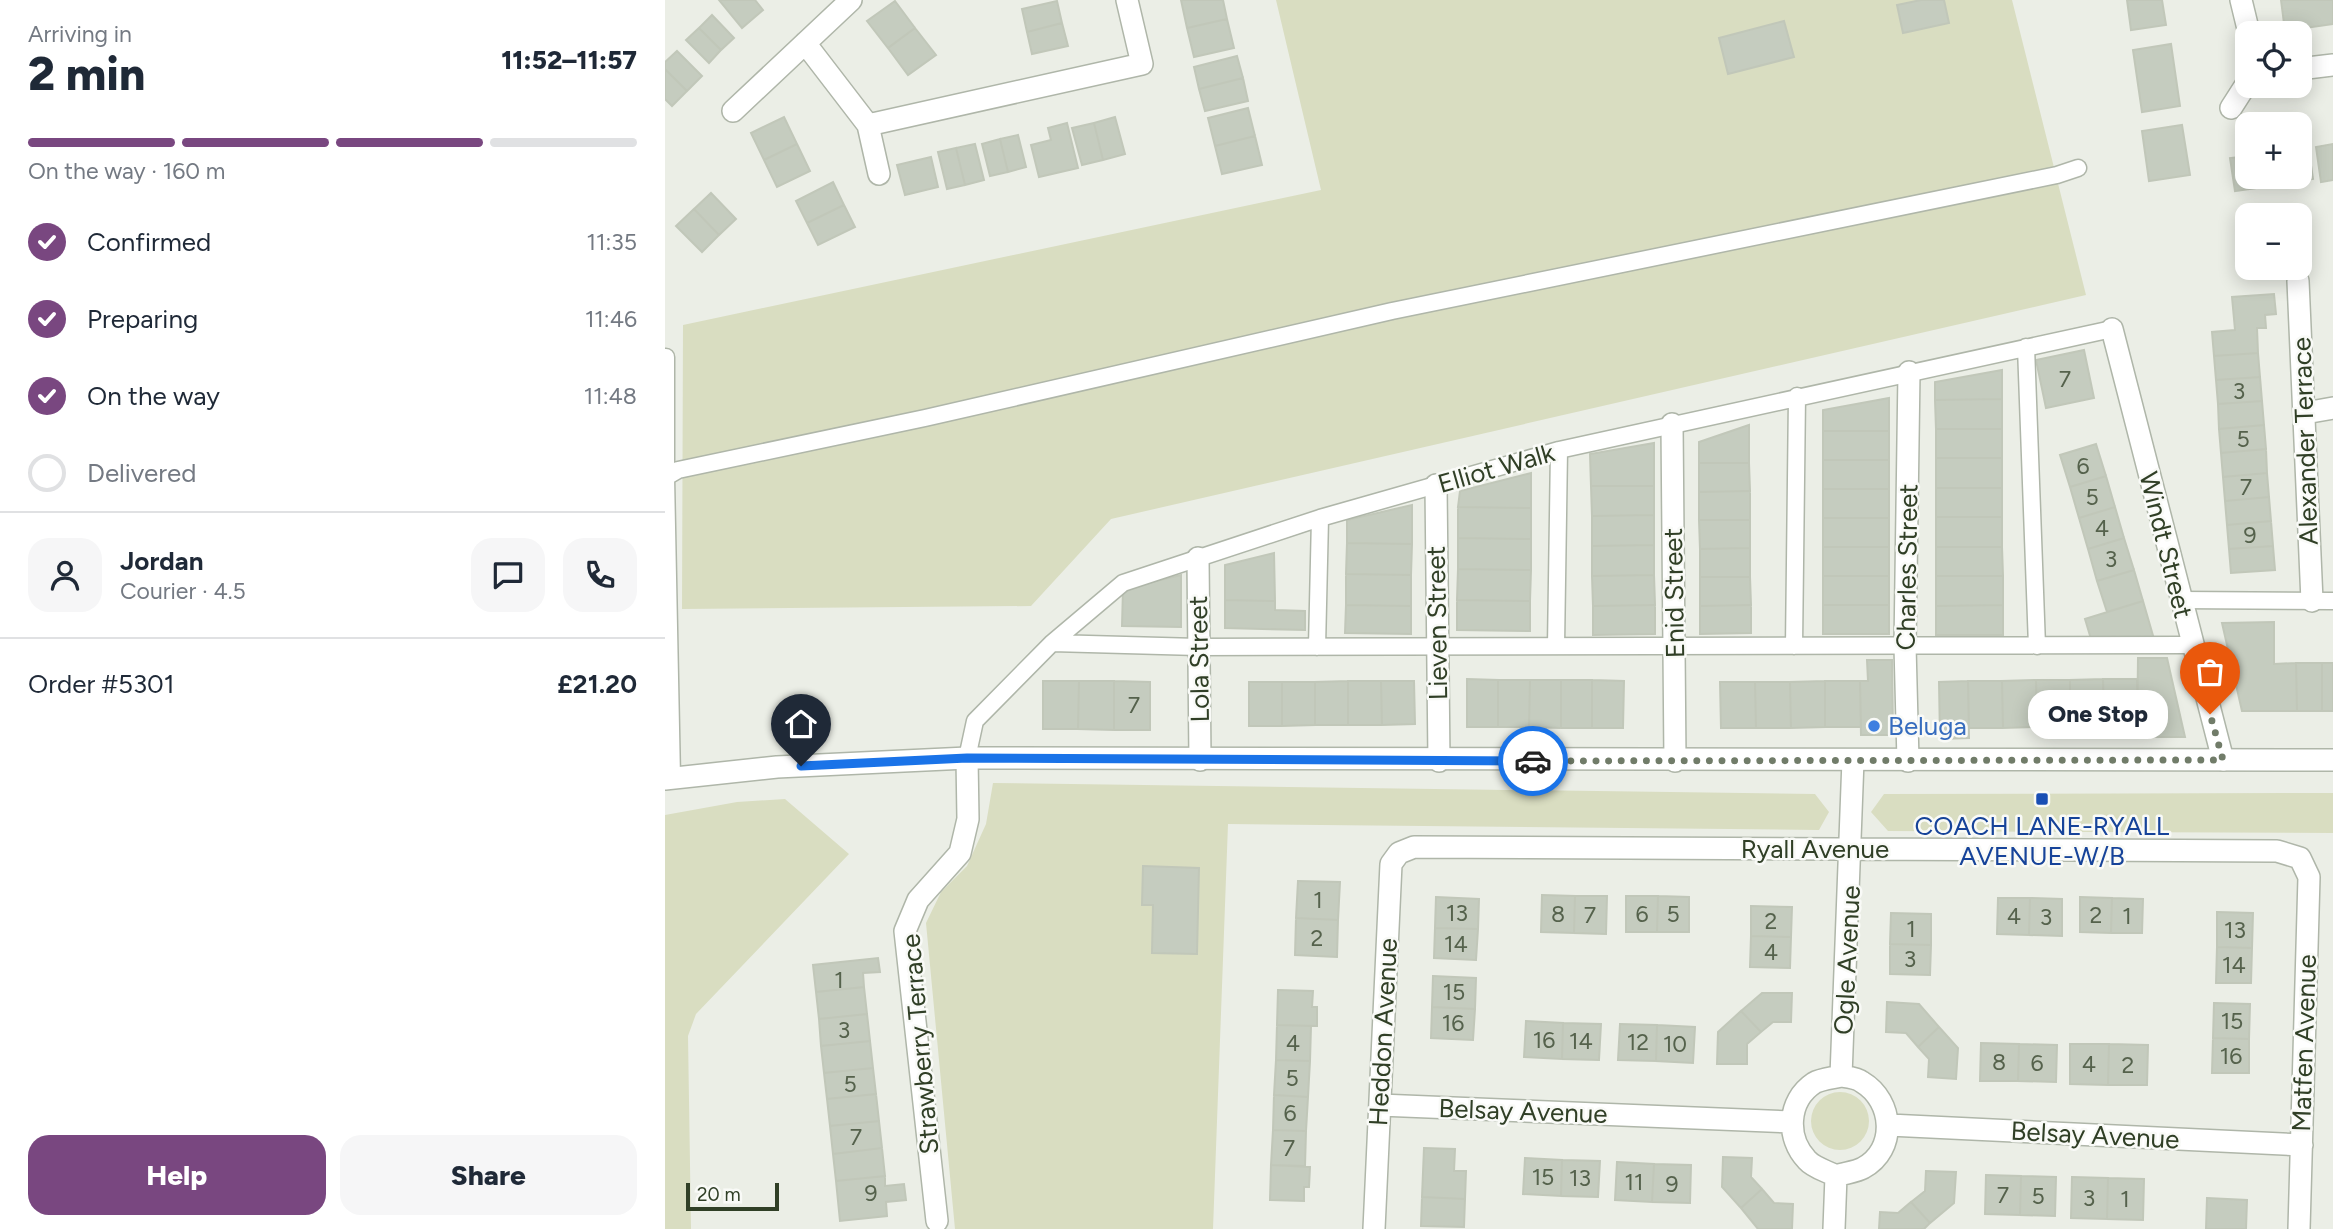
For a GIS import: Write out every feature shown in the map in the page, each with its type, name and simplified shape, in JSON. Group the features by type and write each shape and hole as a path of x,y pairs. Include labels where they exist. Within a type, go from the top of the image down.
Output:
{"street":[{"path":"733,111 851,0"},
{"path":"868,125 1142,64 1127,0"},
{"path":"2241,0 2246,21"},
{"path":"805,43 868,125 879,174"},
{"path":"2312,67 2333,65"},
{"path":"2231,108 2237,98"},
{"name":"Alexander Terrace","path":"2298,281 2305,413 2323,601"},
{"name":"Windt Street","path":"2112,329 2191,645 2223,760"},
{"name":"Charles Street","path":"1908,761 1905,646 1909,372"},
{"path":"2305,413 2333,408"},
{"name":"Enid Street","path":"1672,424 1675,761"},
{"name":"Lieven Street","path":"1436,485 1440,761"},
{"name":"Lola Street","path":"1198,558 1200,760"},
{"path":"668,779 777,767 967,758 1440,761 2333,760"},
{"name":"Strawberry Terrace","path":"937,1221 905,931 918,900 960,853 968,819 967,758"},
{"name":"Ogle Avenue","path":"1841,1076 1852,849 1853,760"},
{"name":"Ryall Avenue","path":"1414,847 2277,851 2299,858"},
{"name":"Heddon Avenue","path":"1374,1229 1391,864 1399,853 1414,847"},
{"name":"Matfen Avenue","path":"2299,858 2309,877 2299,1229"},
{"path":"1841,1076 1862,1081 1881,1100 1889,1125 1886,1143 1864,1168 1836,1176 1809,1163 1795,1144 1791,1122 1796,1103 1815,1083 1841,1076"},
{"name":"Belsay Avenue","path":"1380,1105 1791,1122"},
{"name":"Belsay Avenue","path":"1889,1125 2302,1145"},
{"path":"1834,1229 1836,1176"}],"lane":[{"path":"666,477 678,470 925,418 1283,335 2057,175 2078,168"},
{"name":"Elliot Walk","path":"967,758 975,721 1052,643 1123,583 1320,518 1559,450 2112,329"},
{"path":"2026,347 2037,646"},
{"path":"666,357 668,779"},
{"path":"1794,646 1797,396"},
{"path":"1556,646 1559,450"},
{"path":"1317,647 1320,518"},
{"path":"2180,600 2323,601"},
{"path":"1052,643 1198,647 2191,645"}],"green space":[{"path":"1276,0 2012,0 2086,295 1111,519 1031,606 682,609 683,325 1321,190"},
{"path":"993,783 1815,794 1829,812 1819,830 1228,824 1213,1229 955,1229 926,923 941,892 967,866 986,824"},
{"path":"2333,793 2333,833 1888,831 1871,812 1884,794"},
{"path":"785,799 849,854 696,1014 688,1036 691,1229 665,1229 665,815 737,802"},
{"path":"1834,1092 1846,1092 1861,1100 1869,1115 1869,1127 1861,1142 1846,1150 1834,1150 1819,1142 1811,1127 1811,1115 1819,1100"}],"building":[{"path":"719,0 755,0 763,10 742,28"},
{"path":"1181,0 1223,0 1227,19 1187,28"},
{"path":"1921,0 1944,0 1949,23 1903,33 1897,5"},
{"path":"2127,0 2162,0 2166,25 2131,30"},
{"path":"2281,0 2333,0 2333,24 2312,27 2312,21 2284,21"},
{"path":"895,1 915,28 888,48 867,21"},
{"path":"1057,1 1062,23 1027,32 1022,9"},
{"path":"712,15 734,38 721,50 699,28"},
{"path":"1227,19 1234,48 1194,57 1187,28"},
{"path":"1784,21 1794,57 1728,74 1719,38"},
{"path":"1062,23 1068,46 1032,54 1027,32"},
{"path":"699,28 721,50 709,63 686,40"},
{"path":"915,28 936,55 908,75 888,48"},
{"path":"2171,44 2180,106 2142,112 2133,50"},
{"path":"677,51 702,76 687,91 665,69 665,62"},
{"path":"1237,56 1243,78 1199,89 1194,67"},
{"path":"665,69 687,91 672,106 665,99"},
{"path":"1243,78 1248,101 1205,111 1199,89"},
{"path":"1248,108 1255,136 1215,146 1208,118"},
{"path":"784,117 797,144 764,160 751,133"},
{"path":"1115,117 1125,154 1103,160 1094,123"},
{"path":"1067,123 1078,168 1039,177 1031,145 1051,140 1048,128"},
{"path":"1094,123 1103,160 1082,165 1072,128"},
{"path":"2182,125 2190,175 2149,181 2142,131"},
{"path":"1018,135 1026,167 1008,172 1000,139"},
{"path":"1255,136 1262,165 1222,174 1215,146"},
{"path":"1000,139 1008,172 990,176 982,144"},
{"path":"797,144 810,171 777,187 764,160"},
{"path":"975,144 984,180 965,185 956,148"},
{"path":"2333,144 2333,180 2321,182 2316,147"},
{"path":"956,148 965,185 947,189 938,152"},
{"path":"931,157 938,187 905,195 897,165"},
{"path":"2235,157 2235,189 2249,189 2235,191 2230,158"},
{"path":"833,182 844,205 807,223 796,201"},
{"path":"711,193 736,219 719,235 694,209"},
{"path":"844,205 855,227 818,245 807,223"},
{"path":"694,209 719,235 702,252 676,226"},
{"path":"2274,294 2276,314 2265,315 2266,328 2257,328 2258,353 2214,356 2212,332 2235,330 2232,297"},
{"path":"2084,350 2094,398 2046,408 2036,360"},
{"path":"2258,353 2260,377 2216,380 2214,356"},
{"path":"2002,370 2002,399 1935,400 1935,382"},
{"path":"2260,377 2262,401 2218,404 2216,380"},
{"path":"1889,398 1889,431 1823,431 1823,410"},
{"path":"2002,399 2002,429 1936,429 1935,400"},
{"path":"2262,401 2264,425 2219,429 2218,404"},
{"path":"1749,425 1749,463 1699,463 1699,442"},
{"path":"2264,425 2266,449 2221,453 2219,429"},
{"path":"1936,429 2002,429 2002,458 1936,458"},
{"path":"1823,431 1889,431 1889,460 1823,460"},
{"path":"1654,443 1654,486 1591,486 1590,454"},
{"path":"2096,444 2106,476 2070,487 2060,455"},
{"path":"2266,449 2267,473 2223,477 2221,453"},
{"path":"1936,458 2002,458 2002,488 1936,488"},
{"path":"1823,460 1889,460 1889,489 1823,489"},
{"path":"1699,463 1749,463 1750,491 1699,492"},
{"path":"1531,473 1531,508 1458,507 1460,491"},
{"path":"2267,473 2269,497 2225,501 2223,477"},
{"path":"2106,476 2115,507 2079,518 2070,487"},
{"path":"1591,486 1654,486 1654,515 1592,516"},
{"path":"1936,488 2002,488 2002,517 1936,517"},
{"path":"1823,489 1889,489 1889,518 1823,518"},
{"path":"1750,491 1750,520 1699,520 1699,492"},
{"path":"2269,497 2271,521 2227,525 2225,501"},
{"path":"1412,505 1412,544 1347,543 1347,520"},
{"path":"1458,507 1531,508 1531,539 1458,538"},
{"path":"2115,507 2124,538 2088,549 2079,518"},
{"path":"1654,515 1654,545 1592,546 1592,516"},
{"path":"1936,517 2002,517 2002,547 1936,547"},
{"path":"1823,518 1889,518 1889,547 1823,547"},
{"path":"1699,520 1750,520 1750,548 1700,549"},
{"path":"2271,521 2273,546 2229,549 2227,525"},
{"path":"1458,538 1531,539 1531,570 1458,569"},
{"path":"2124,538 2134,570 2097,581 2088,549"},
{"path":"1347,543 1412,544 1411,575 1346,574"},
{"path":"1654,545 1654,575 1592,576 1592,546"},
{"path":"2273,546 2275,570 2231,573 2229,549"},
{"path":"1823,547 1889,547 1889,576 1823,576"},
{"path":"1936,547 2002,547 2003,576 1936,576"},
{"path":"1750,548 1750,577 1700,577 1700,549"},
{"path":"1274,553 1275,601 1225,600 1225,565"},
{"path":"1458,569 1531,570 1530,601 1457,600"},
{"path":"2134,570 2143,601 2107,612 2097,581"},
{"path":"1346,574 1411,575 1411,606 1346,605"},
{"path":"1181,575 1181,627 1122,626 1123,589"},
{"path":"1654,575 1655,605 1593,606 1592,576"},
{"path":"1823,576 1889,576 1889,605 1823,605"},
{"path":"1936,576 2003,576 2003,605 1936,606"},
{"path":"1700,577 1750,577 1751,605 1700,606"},
{"path":"1225,600 1275,601 1275,610 1305,611 1305,630 1225,628"},
{"path":"1457,600 1530,601 1530,631 1457,630"},
{"path":"2143,601 2154,639 2091,639 2085,619"},
{"path":"1346,605 1411,606 1411,634 1345,633"},
{"path":"1655,605 1655,634 1593,635 1593,606"},
{"path":"1751,605 1751,633 1700,634 1700,606"},
{"path":"1823,605 1889,605 1889,634 1823,634"},
{"path":"2003,605 2003,635 1936,635 1936,606"},
{"path":"2274,622 2274,664 2296,663 2297,711 2242,711 2222,623"},
{"path":"2138,658 2167,658 2185,737 2137,737"},
{"path":"1867,660 1892,660 1893,735 1861,735 1860,681 1868,681"},
{"path":"2296,663 2322,663 2322,711 2297,711"},
{"path":"2322,663 2333,663 2333,711 2322,711"},
{"path":"1467,679 1498,680 1498,727 1467,727"},
{"path":"2103,679 2104,727 2070,727 2070,680"},
{"path":"2103,679 2137,679 2138,726 2104,727"},
{"path":"1498,680 1530,680 1529,727 1498,727"},
{"path":"1530,680 1561,680 1561,728 1529,727"},
{"path":"1561,680 1592,680 1592,728 1561,728"},
{"path":"1592,680 1624,681 1623,728 1592,728"},
{"path":"2036,680 2037,727 2003,728 2002,681"},
{"path":"2036,680 2070,680 2070,727 2037,727"},
{"path":"1043,681 1079,681 1078,729 1043,729"},
{"path":"1079,681 1114,681 1114,730 1078,729"},
{"path":"1114,681 1150,682 1150,730 1114,730"},
{"path":"1348,681 1381,681 1382,725 1348,725"},
{"path":"1348,681 1348,725 1315,725 1315,682"},
{"path":"1381,681 1414,681 1415,724 1382,725"},
{"path":"1825,681 1860,681 1861,727 1825,727"},
{"path":"1825,681 1825,727 1791,728 1790,682"},
{"path":"1968,681 1969,738 1940,739 1939,682"},
{"path":"1968,681 2002,681 2003,728 1969,728"},
{"path":"1249,682 1282,682 1282,726 1249,726"},
{"path":"1282,682 1315,682 1315,725 1282,726"},
{"path":"1720,682 1755,682 1756,728 1721,728"},
{"path":"1755,682 1790,682 1791,728 1756,728"},
{"path":"1143,866 1199,868 1197,954 1152,953 1153,905 1142,905"},
{"path":"1298,881 1340,882 1338,920 1296,918"},
{"path":"1542,895 1575,896 1574,933 1541,932"},
{"path":"1575,896 1607,896 1606,934 1574,933"},
{"path":"1626,896 1658,896 1657,932 1626,932"},
{"path":"1658,896 1689,897 1689,932 1657,932"},
{"path":"1436,897 1479,899 1478,929 1435,928"},
{"path":"2080,897 2112,898 2111,933 2080,932"},
{"path":"1998,898 2030,898 2029,935 1997,934"},
{"path":"2030,898 2062,899 2062,936 2029,935"},
{"path":"2112,898 2143,899 2142,933 2111,933"},
{"path":"1751,906 1792,907 1791,937 1751,936"},
{"path":"2217,912 2253,913 2252,948 2217,947"},
{"path":"1891,913 1931,914 1931,945 1890,944"},
{"path":"1296,918 1338,920 1337,957 1295,955"},
{"path":"1435,928 1478,929 1476,960 1434,958"},
{"path":"1751,936 1791,937 1790,968 1750,967"},
{"path":"1890,944 1931,945 1930,975 1890,974"},
{"path":"2217,947 2252,948 2251,983 2216,983"},
{"path":"878,958 880,972 863,973 864,987 816,992 813,965"},
{"path":"1433,976 1476,978 1475,1009 1432,1007"},
{"path":"864,987 867,1014 819,1019 816,992"},
{"path":"1278,990 1313,991 1312,1007 1317,1007 1317,1026 1277,1025"},
{"path":"1762,993 1792,993 1791,1022 1773,1022 1761,1032 1741,1011"},
{"path":"1887,1002 1919,1004 1939,1027 1918,1047 1906,1033 1886,1032"},
{"path":"2214,1003 2250,1004 2249,1039 2213,1038"},
{"path":"1432,1007 1475,1009 1473,1040 1431,1038"},
{"path":"1741,1011 1761,1032 1747,1044 1747,1064 1717,1064 1718,1032"},
{"path":"867,1014 870,1041 821,1046 819,1019"},
{"path":"1526,1021 1563,1023 1562,1059 1524,1057"},
{"path":"1563,1023 1601,1024 1599,1060 1562,1059"},
{"path":"1620,1024 1657,1025 1656,1061 1618,1060"},
{"path":"1277,1025 1311,1026 1310,1061 1276,1060"},
{"path":"1657,1025 1695,1027 1693,1063 1656,1061"},
{"path":"1939,1027 1958,1048 1956,1079 1928,1077 1929,1059 1918,1047"},
{"path":"2213,1038 2249,1039 2249,1073 2212,1073"},
{"path":"870,1041 873,1068 824,1073 821,1046"},
{"path":"1981,1043 2019,1044 2018,1081 1980,1081"},
{"path":"2019,1044 2057,1045 2056,1082 2018,1081"},
{"path":"2070,1044 2109,1044 2108,1085 2070,1084"},
{"path":"2109,1044 2148,1045 2147,1085 2108,1085"},
{"path":"1276,1060 1310,1061 1308,1097 1274,1095"},
{"path":"873,1068 876,1094 827,1099 824,1073"},
{"path":"876,1094 879,1121 830,1126 827,1099"},
{"path":"1274,1095 1308,1097 1306,1131 1273,1130"},
{"path":"879,1121 882,1148 833,1154 830,1126"},
{"path":"1273,1130 1306,1131 1305,1166 1271,1165"},
{"path":"882,1148 885,1176 836,1181 833,1154"},
{"path":"1424,1148 1455,1149 1454,1171 1466,1171 1465,1199 1422,1197"},
{"path":"1723,1157 1752,1158 1751,1177 1762,1189 1741,1208 1722,1187"},
{"path":"1525,1158 1562,1160 1561,1196 1523,1194"},
{"path":"1562,1160 1600,1161 1598,1197 1561,1196"},
{"path":"1617,1162 1654,1164 1652,1202 1615,1200"},
{"path":"1654,1164 1691,1165 1690,1203 1652,1202"},
{"path":"1271,1165 1310,1167 1309,1187 1304,1187 1304,1201 1270,1200"},
{"path":"1926,1171 1956,1172 1954,1203 1930,1223 1911,1202 1925,1191"},
{"path":"1986,1175 2021,1176 2020,1215 1985,1214"},
{"path":"885,1176 885,1186 904,1184 906,1200 886,1202 887,1216 840,1221 836,1181"},
{"path":"2021,1176 2056,1177 2055,1216 2020,1215"},
{"path":"2072,1177 2108,1178 2107,1219 2071,1218"},
{"path":"2108,1178 2144,1179 2143,1220 2107,1219"},
{"path":"1762,1189 1774,1203 1793,1204 1792,1229 1758,1229 1741,1208"},
{"path":"1422,1197 1465,1199 1464,1227 1421,1226"},
{"path":"2207,1198 2247,1200 2246,1229 2206,1229"},
{"path":"1911,1202 1930,1223 1924,1229 1879,1229 1880,1212 1898,1213"}],"way so far":[{"path":"1533,761 2223,760 2210,714"}],"place":[{"name":"One Stop","path":"2210,714"},
{"name":"Beluga","path":"1874,726"},
{"name":"COACH LANE-RYALL AVENUE-W/B","path":"2042,799"}],"route":[{"path":"801,766 967,758 1533,761"}]}
